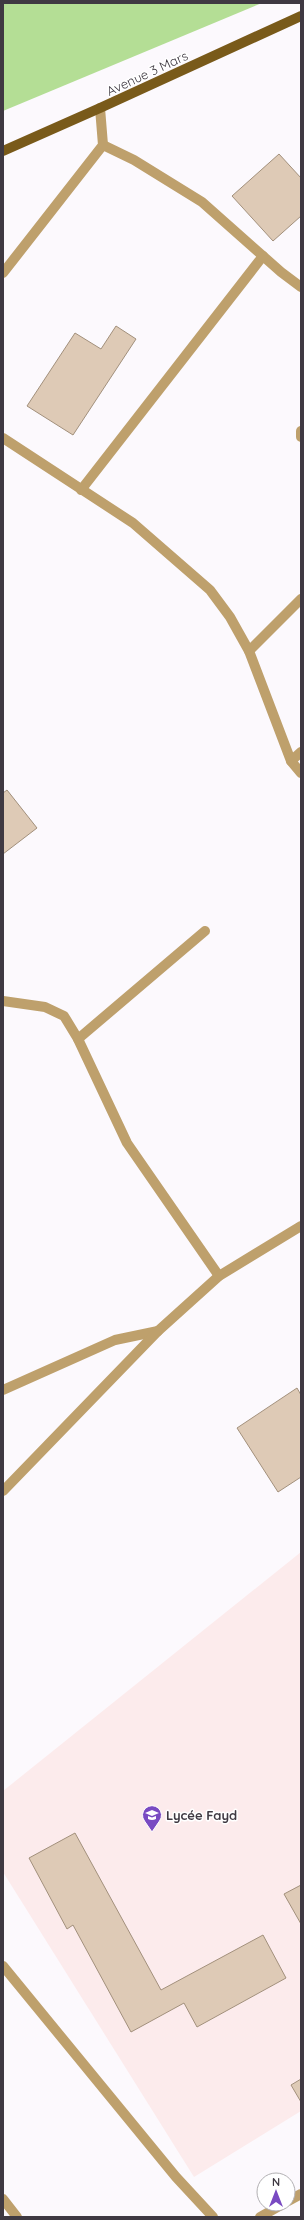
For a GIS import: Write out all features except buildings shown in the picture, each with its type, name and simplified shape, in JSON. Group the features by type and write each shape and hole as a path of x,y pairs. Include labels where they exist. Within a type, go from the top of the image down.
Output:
{"main road":[{"name":"Avenue 3 Mars","path":"3,151 301,16"}],"street":[{"path":"3,273 103,145 100,108"},
{"path":"103,145 134,160 202,202 263,256 301,287"},
{"path":"81,490 263,256"},
{"path":"301,431 301,437"},
{"path":"3,438 133,523 210,590 230,617 250,651 291,761 301,773"},
{"path":"250,651 301,599"},
{"path":"291,761 301,752"},
{"path":"78,1039 205,931"},
{"path":"3,1001 45,1007 64,1016 78,1039 127,1143 219,1276"},
{"path":"3,1492 158,1331 219,1276 301,1226"},
{"path":"3,1390 115,1340 158,1331"},
{"path":"3,1966 176,2177 212,2217"},
{"path":"3,2199 17,2217"},
{"path":"260,2217 269,2212"}],"shaded area":[{"name":"Lycée Fayd","path":"301,1552 301,2111 194,2177 3,1872 3,1791"}],"green space":[{"path":"3,3 262,3 3,111"}],"place":[{"name":"Lycée Fayd","path":"152,1832"}]}
